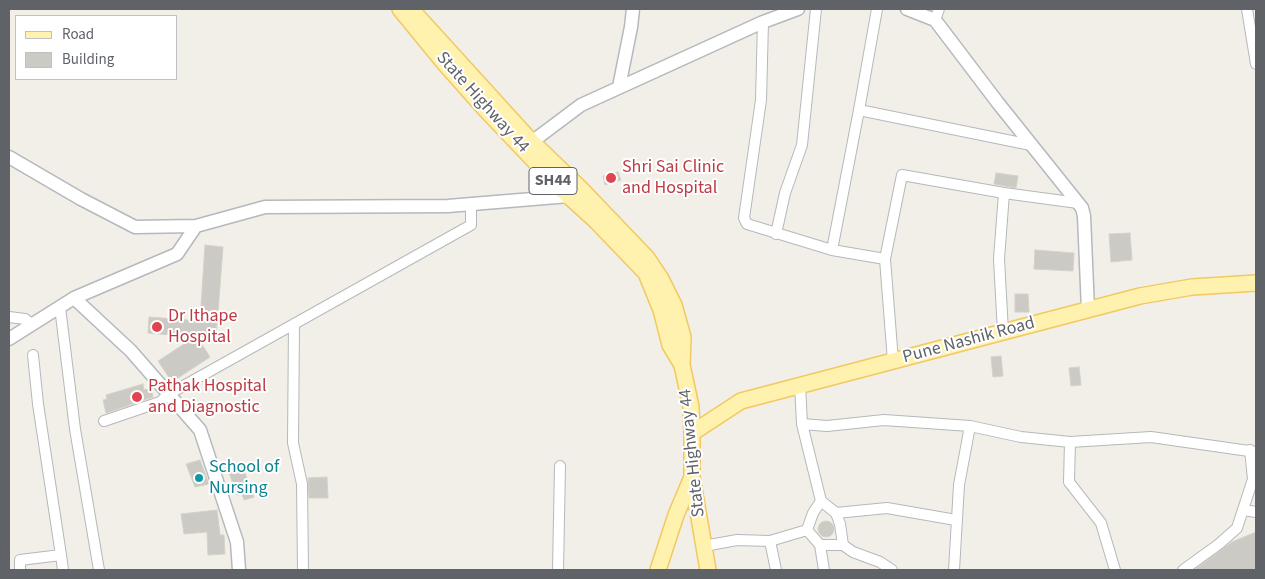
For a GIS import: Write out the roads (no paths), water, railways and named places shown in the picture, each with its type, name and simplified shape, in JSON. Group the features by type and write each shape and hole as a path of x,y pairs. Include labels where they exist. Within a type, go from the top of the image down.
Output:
{"main road":[{"name":"State Highway 44","path":"400,9 446,64 650,270 674,305 683,337 682,365 691,407 692,477 708,570"},
{"name":"State Highway 44","path":"411,9 527,145"},
{"name":"Pune Nashik Road","path":"692,433 741,401 800,385 1140,296 1192,287 1256,283"},
{"path":"658,570 676,515 692,477"}],"street":[{"path":"618,87 633,9"},
{"path":"527,145 581,105 763,22 798,9"},
{"path":"776,234 785,193 802,145 816,9"},
{"path":"832,250 860,110 877,9"},
{"path":"907,9 937,14 1031,145 1078,203 1084,216 1088,310"},
{"path":"1247,9 1256,64"},
{"path":"763,22 761,100 744,218 747,224 832,250 885,259"},
{"path":"860,110 1031,145"},
{"path":"9,157 80,199 135,227 196,226 265,207 471,204 574,192"},
{"path":"893,361 885,259 902,175 1004,193 1078,203"},
{"path":"1003,332 999,259 1004,193"},
{"path":"104,421 160,402 169,394 471,226 471,204"},
{"path":"9,339 74,298 178,254 196,226"},
{"path":"74,298 131,351 200,430 237,542 239,570"},
{"path":"60,307 75,429 99,570"},
{"path":"9,317 25,319 32,324"},
{"path":"294,324 293,443 302,484 303,570"},
{"path":"33,355 38,404 63,570"},
{"path":"800,385 802,424 821,501 836,513 840,524 843,545"},
{"path":"802,424 827,426 884,420 970,426 1021,437 1070,442 1151,437 1253,451 1253,479 1237,528 1219,544 1183,570"},
{"path":"954,570 959,485 970,426"},
{"path":"1070,442 1069,482 1101,523 1115,570"},
{"path":"558,570 560,466"},
{"path":"807,530 813,513 821,501"},
{"path":"836,513 887,508 956,520"},
{"path":"1244,510 1256,512"},
{"path":"704,546 736,540 770,541 807,530"},
{"path":"807,530 820,545 824,570"},
{"path":"770,541 776,570"},
{"path":"820,545 843,545 853,552 880,562 892,570"},
{"path":"16,563 61,555"}],"place":[{"name":"Shri Sai Clinic and Hospital","path":"611,178"},
{"name":"Dr Ithape Hospital","path":"157,327"},
{"name":"Pathak Hospital and Diagnostic","path":"137,397"},
{"name":"School of Nursing","path":"199,478"}]}
